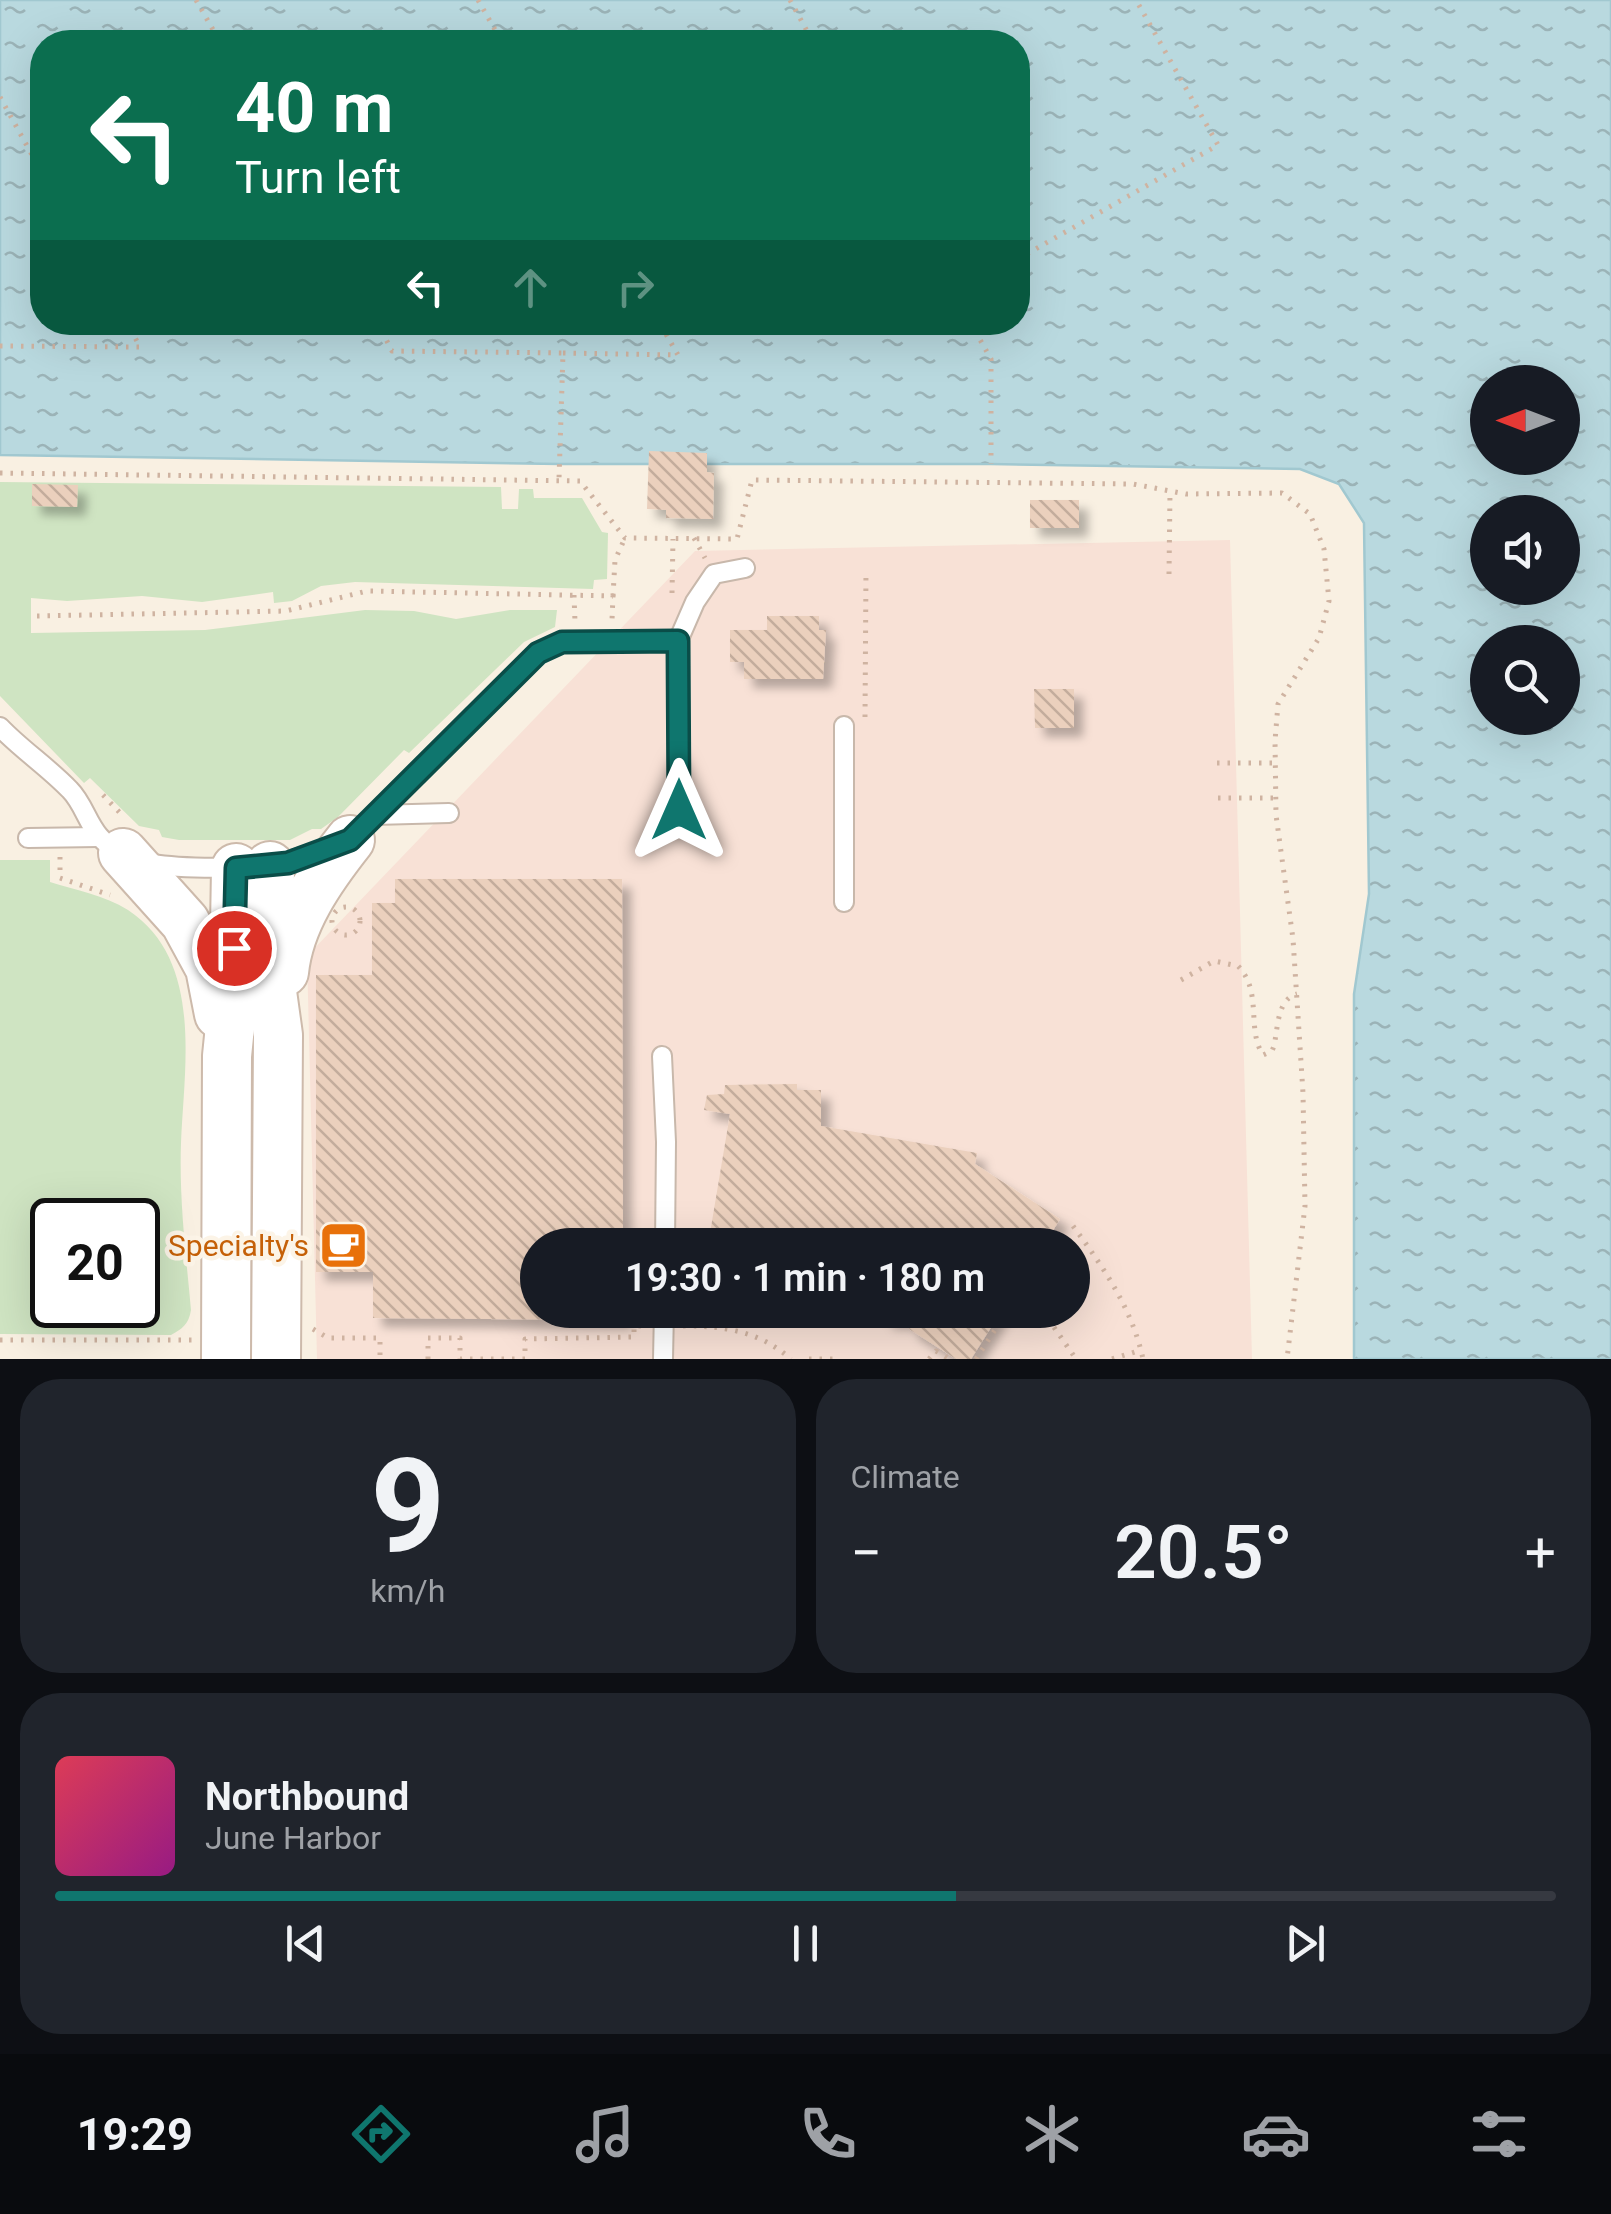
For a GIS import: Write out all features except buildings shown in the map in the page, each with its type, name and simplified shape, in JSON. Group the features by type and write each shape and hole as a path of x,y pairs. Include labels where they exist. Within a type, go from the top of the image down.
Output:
{"street":[{"path":"276,1359 278,1035 286,955 320,878 363,828"},
{"path":"116,851 185,922 210,968 227,1056"},
{"path":"253,867 278,1035"},
{"path":"210,1342 227,1056 253,867"}],"lane":[{"path":"679,810 678,641 695,602 714,574 745,568"},
{"path":"363,828 538,653 562,642 678,641"},
{"path":"844,726 844,902"},
{"path":"4,736 69,789 116,851"},
{"path":"28,838 116,851 176,867 253,867 288,863 363,828 449,813"},
{"path":"662,1056 665,1228"},
{"path":"663,1359 664,1328"}],"path":[{"path":"196,0 213,30"},
{"path":"478,0 495,30"},
{"path":"790,0 807,30"},
{"path":"1030,252 1218,145 1136,0"},
{"path":"0,97 30,151"},
{"path":"0,346 140,347 134,335"},
{"path":"384,335 392,351 678,354 667,335"},
{"path":"977,335 991,359 991,464"},
{"path":"559,480 563,353"},
{"path":"0,473 580,481 626,538"},
{"path":"626,538 737,539 752,480 1134,484 1186,494 1282,493 1310,514 1324,548 1329,601 1319,638 1278,704 1275,763 1275,798 1304,1093 1305,1206 1287,1359"},
{"path":"1169,574 1170,491"},
{"path":"626,538 615,560 612,622 627,622"},
{"path":"671,610 673,538"},
{"path":"865,726 866,570"},
{"path":"37,616 286,611 367,591 612,596"},
{"path":"1218,763 1275,763"},
{"path":"60,863 60,878 116,851 102,794"},
{"path":"1218,798 1275,798"},
{"path":"347,906 355,909 361,921 358,930 349,935 339,933 333,926 335,912 347,906"},
{"path":"1181,980 1214,961 1238,966 1253,994 1258,1047 1263,1055 1272,1051 1284,1002 1297,994"},
{"path":"1073,1226 1120,1296 1143,1359"},
{"path":"428,1359 428,1338 460,1338 460,1359 525,1359 525,1338 634,1338 634,1328"},
{"path":"735,1328 761,1337 791,1359"},
{"path":"976,1359 996,1328"},
{"path":"1054,1328 1076,1359"},
{"path":"313,1329 328,1338 380,1338 380,1359"},
{"path":"0,1340 210,1342"},
{"path":"1112,1359 1141,1350"},
{"path":"929,1359 936,1351 949,1359"},
{"path":"809,1359 833,1359"}],"shaded area":[{"path":"1230,540 1252,1359 317,1359 307,956 695,551"}],"green space":[{"path":"0,482 501,487 502,509 518,509 519,489 533,489 534,498 582,498 602,532 608,533 607,579 594,580 593,589 355,582 321,586 292,601 274,603 273,592 202,602 142,596 67,601 31,598 31,633 205,630 365,610 414,611 456,619 510,610 557,610 555,627 524,642 409,753 404,750 338,817 321,829 312,829 290,840 179,840 139,826 90,778 84,783 0,696"},
{"path":"0,860 50,860 50,882 90,893 128,910 152,931 169,957 179,986 186,1049 181,1185 191,1310 184,1326 171,1335 0,1334"}],"water":[{"path":"0,0 1611,0 1611,1359 1354,1359 1354,994 1369,894 1364,523 1339,484 1300,469 560,464 0,455"}],"place":[{"name":"Specialty's","path":"344,1246"}],"route":[{"path":"234,948 236,868 288,863 350,840 538,653 562,642 678,641 679,810"}]}
